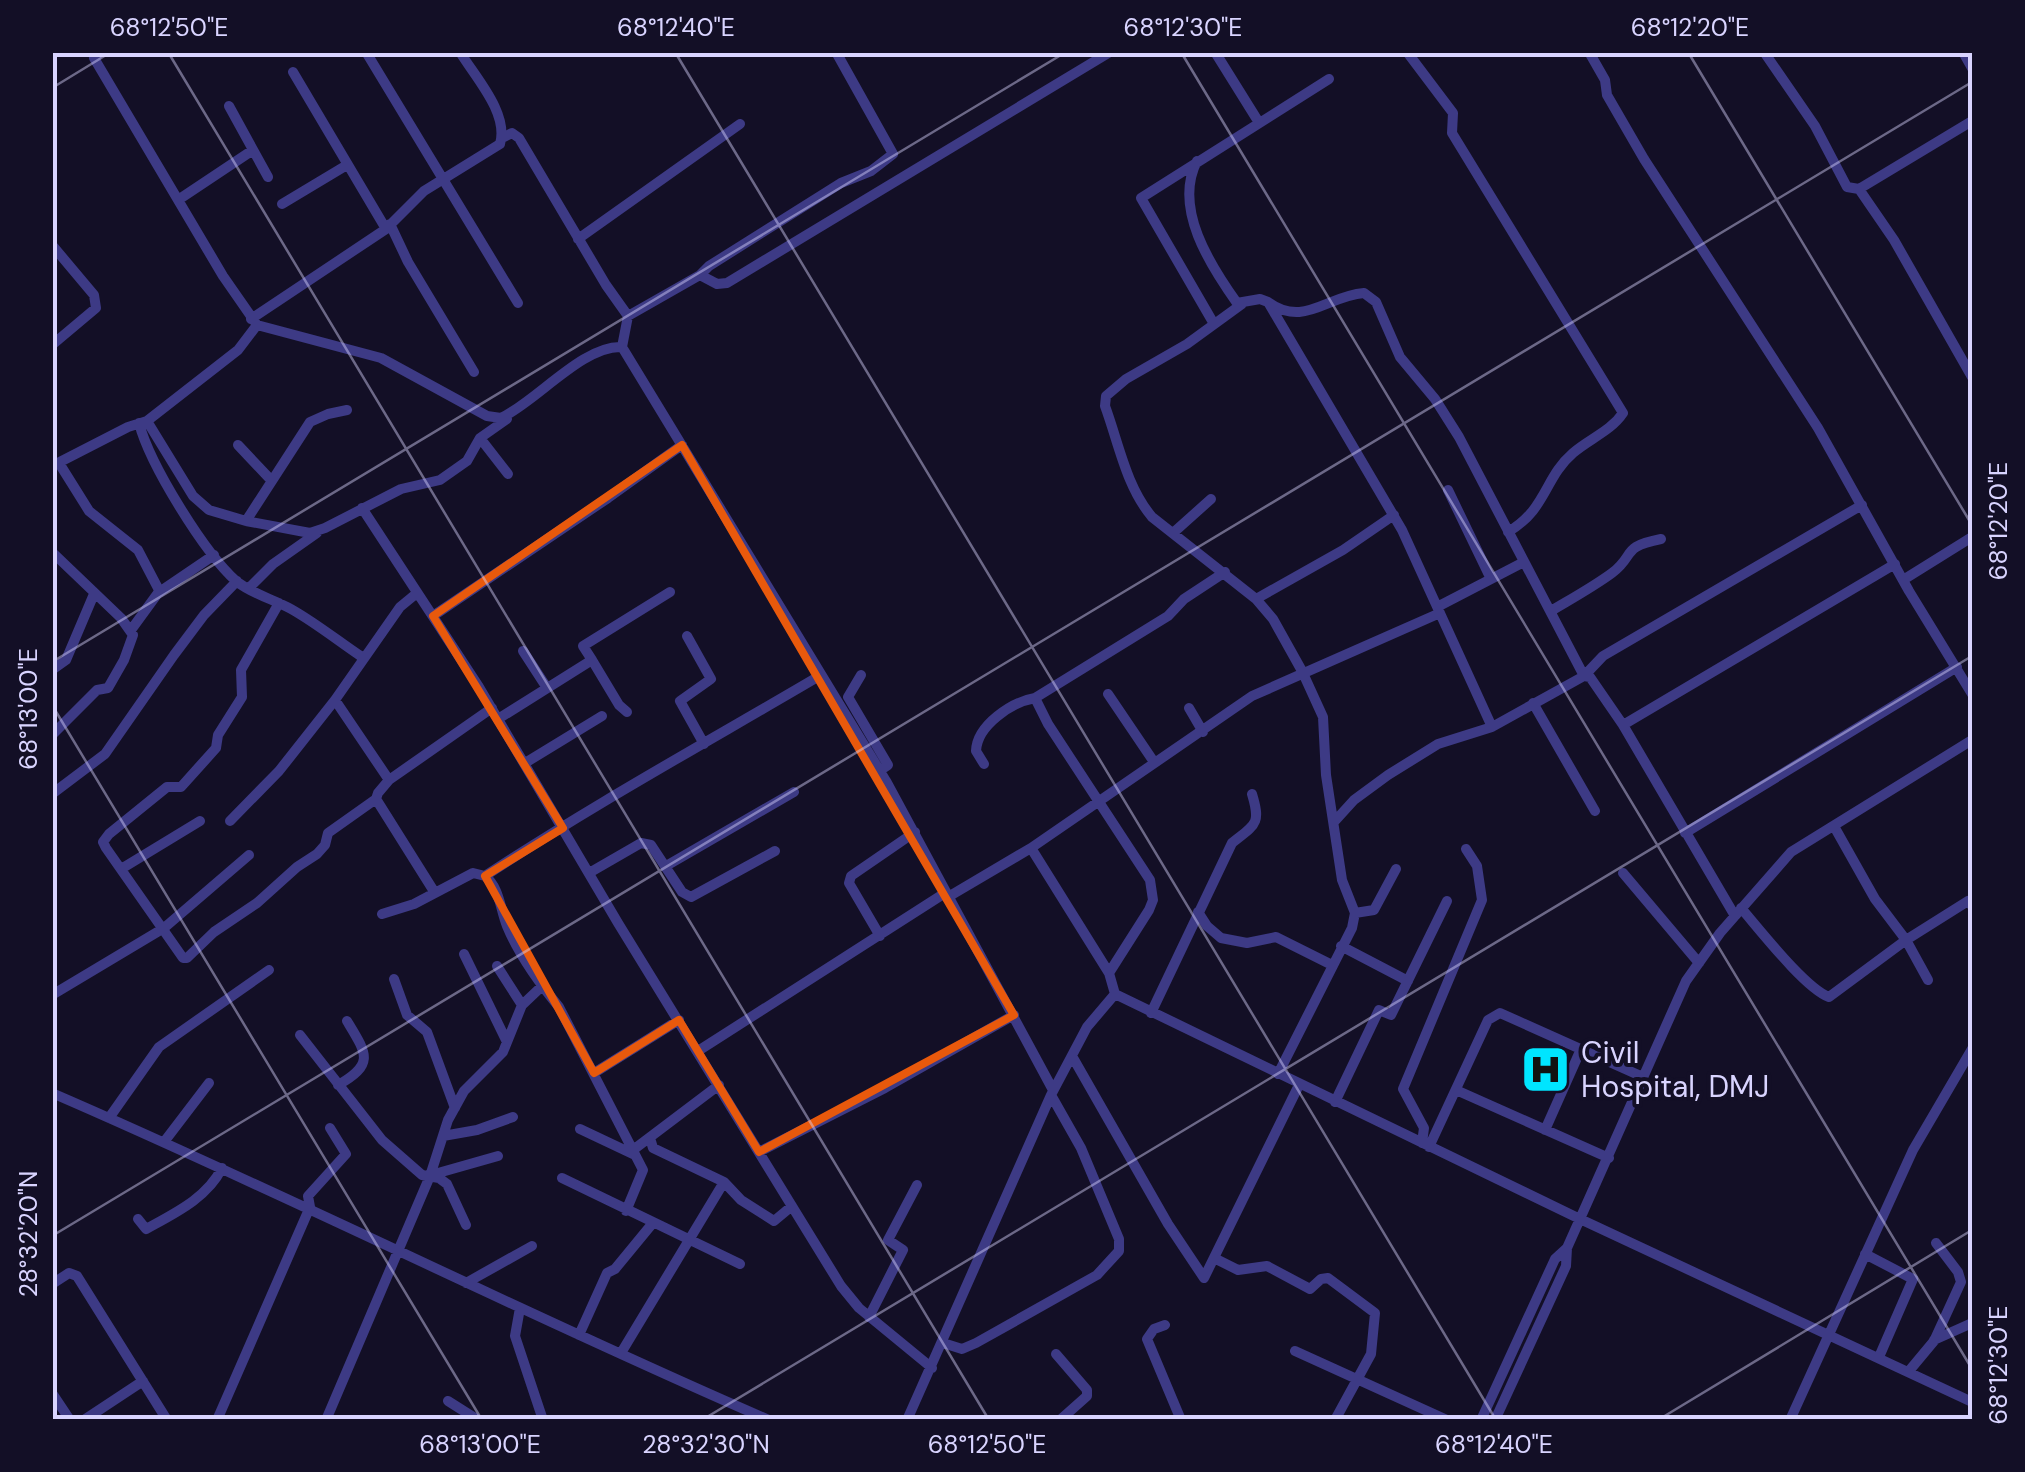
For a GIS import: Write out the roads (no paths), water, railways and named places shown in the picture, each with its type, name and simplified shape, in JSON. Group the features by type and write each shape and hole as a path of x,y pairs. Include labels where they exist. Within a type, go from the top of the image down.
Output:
{"street":[{"path":"100,52 94,58 254,322 381,358 487,416 500,418 607,346 622,347"},
{"path":"366,52 518,303"},
{"path":"160,592 138,550 89,512 56,464 143,422 238,350 254,322 388,226 424,191 500,144 496,110 460,52"},
{"path":"628,316 703,276 708,266 893,154 836,52"},
{"path":"703,276 717,284 727,283 1110,52"},
{"path":"1215,52 1258,121"},
{"path":"1406,52 1453,113 1452,133 1623,413 1609,428 1572,453 1540,505 1524,523 1508,532"},
{"path":"1590,52 1605,80 1607,96 1644,159 1818,428 1972,694"},
{"path":"1764,52 1815,126 1847,187 1858,189 1972,121"},
{"path":"1962,52 1972,68"},
{"path":"293,72 474,372"},
{"path":"1214,324 1140,198 1330,79"},
{"path":"228,106 268,177"},
{"path":"578,238 740,124"},
{"path":"502,138 512,133 519,138 628,316 622,347 915,832 1081,1148 1119,1239 1119,1251 1097,1275 962,1349 943,1343"},
{"path":"178,200 253,150"},
{"path":"1197,161 1190,173 1196,230 1204,252 1236,303 1242,304"},
{"path":"282,204 347,166"},
{"path":"1858,189 1894,240 1972,378"},
{"path":"52,245 94,294 96,308 52,345"},
{"path":"1278,1074 1352,928 1355,912 1342,880 1326,775 1323,718 1273,619 1256,599 1152,517 1130,482 1105,406 1106,396 1126,378 1188,344 1242,304 1260,298 1293,314 1308,312 1346,295 1364,293 1376,302 1400,357 1460,437 1584,676"},
{"path":"1268,302 1394,515 1492,728"},
{"path":"248,590 273,564 319,531 401,489 440,480 467,460 480,438 592,362 622,347"},
{"path":"246,521 310,422 347,410"},
{"path":"143,422 208,510 246,521 310,533 319,531"},
{"path":"143,422 156,464 197,534 237,582 280,603 362,657"},
{"path":"480,438 508,474"},
{"path":"238,445 272,480"},
{"path":"433,616 682,445"},
{"path":"1448,490 1491,579"},
{"path":"1173,533 1211,498"},
{"path":"1334,822 1376,783 1438,744 1492,728 1584,676 1603,656 1862,506"},
{"path":"362,508 495,713 841,1286 869,1317 932,1368"},
{"path":"1256,599 1343,550 1394,515"},
{"path":"1903,580 1972,536"},
{"path":"1551,611 1609,576 1630,550 1661,539"},
{"path":"52,552 131,630"},
{"path":"52,735 97,690 108,688 130,645 131,630 160,592 214,556"},
{"path":"698,1050 947,895 1031,848 1252,696 1440,609 1524,562"},
{"path":"1623,725 1894,564"},
{"path":"984,764 976,750 982,732 1001,715 1168,616 1184,598 1225,572"},
{"path":"52,794 104,754 174,655 237,582"},
{"path":"627,712 582,646 670,592"},
{"path":"230,822 278,771 400,607 417,593"},
{"path":"52,670 66,660 94,594"},
{"path":"280,603 241,670 242,697 218,735 216,748 181,787 167,787 104,842 183,958 317,854 325,846 328,832 376,799 389,780 495,713 592,660"},
{"path":"686,636 711,680 680,701 704,744"},
{"path":"523,651 547,688"},
{"path":"1685,834 1957,668"},
{"path":"486,876 542,838 821,674"},
{"path":"861,676 848,697 888,765 880,770"},
{"path":"1584,676 1590,677 1623,725 1685,834 1738,912 1823,996 1828,997 1968,901 1972,906"},
{"path":"1108,694 1154,762"},
{"path":"1035,698 1150,880 1153,900 1109,973"},
{"path":"334,700 389,780"},
{"path":"1534,703 1594,811"},
{"path":"1190,708 1203,732"},
{"path":"524,763 602,716"},
{"path":"1495,1420 1566,1266 1567,1248 1686,981 1738,912 1791,852 1972,740"},
{"path":"666,866 794,792"},
{"path":"1151,1013 1232,843 1256,823 1252,794"},
{"path":"376,799 435,893"},
{"path":"121,869 200,822"},
{"path":"1834,828 1928,980"},
{"path":"880,936 849,883 850,876 915,832"},
{"path":"589,873 641,843 652,845 682,892 691,897 775,851"},
{"path":"1031,848 1109,973 1115,994 1580,1219 1972,1402"},
{"path":"1426,1145 1424,1128 1403,1089 1482,900 1477,866 1466,849"},
{"path":"52,996 164,928 249,854"},
{"path":"1355,912 1374,910 1396,869"},
{"path":"382,914 414,904 473,874 486,876 492,882 508,928 542,986 560,1008 643,1170 626,1211"},
{"path":"1623,874 1699,963"},
{"path":"1335,1102 1380,1010 1391,1016 1447,901"},
{"path":"1198,912 1222,938 1247,943 1276,937 1332,964"},
{"path":"1342,946 1408,982"},
{"path":"464,954 507,1042"},
{"path":"498,966 522,1005"},
{"path":"109,1118 159,1047 270,970"},
{"path":"394,980 407,1015 428,1032 455,1108"},
{"path":"326,1420 455,1108 464,1091 491,1066 507,1042 522,1005 542,986"},
{"path":"907,1420 1052,1093 1087,1027 1115,994"},
{"path":"1426,1145 1488,1020 1500,1013 1643,1077"},
{"path":"759,1152 885,1088 1014,1015"},
{"path":"594,1073 679,1020"},
{"path":"338,1086 362,1069 365,1060 347,1022"},
{"path":"300,1035 382,1140 422,1176 498,1156"},
{"path":"1545,1130 1580,1049"},
{"path":"1790,1420 1912,1150 1972,1050"},
{"path":"1072,1056 1201,1277 1206,1277 1299,1085"},
{"path":"164,1142 209,1083"},
{"path":"634,1153 719,1085"},
{"path":"1456,1090 1610,1158"},
{"path":"52,1093 310,1207 395,1251 769,1420"},
{"path":"443,1136 513,1118"},
{"path":"217,1420 310,1207 308,1196 346,1154 330,1128"},
{"path":"580,1130 634,1153"},
{"path":"650,1138 653,1148 724,1182 741,1200 774,1222 792,1206"},
{"path":"138,1219 146,1229 190,1204 217,1179 222,1168"},
{"path":"430,1176 447,1184 466,1225"},
{"path":"562,1178 740,1264"},
{"path":"621,1353 724,1182"},
{"path":"869,1317 904,1250 888,1240 917,1185"},
{"path":"579,1334 607,1273 615,1269 652,1224"},
{"path":"1909,1370 1934,1341 1961,1282 1936,1243"},
{"path":"466,1283 532,1246"},
{"path":"1481,1420 1554,1260 1567,1248"},
{"path":"1865,1254 1913,1278 1880,1357"},
{"path":"1214,1258 1238,1270 1268,1266 1310,1289 1328,1278 1376,1314 1371,1354 1335,1420"},
{"path":"52,1284 69,1274 77,1276 167,1420"},
{"path":"520,1308 515,1336 542,1420"},
{"path":"1934,1341 1972,1323"},
{"path":"1166,1326 1154,1329 1147,1339 1181,1420"},
{"path":"1295,1351 1447,1420"},
{"path":"1056,1354 1087,1390 1087,1396 1060,1420"},
{"path":"84,1420 143,1381"},
{"path":"52,1393 70,1420"},
{"path":"448,1401 478,1420"}],"place":[{"name":"Civil Hospital, DMJ","path":"1546,1069"}]}
